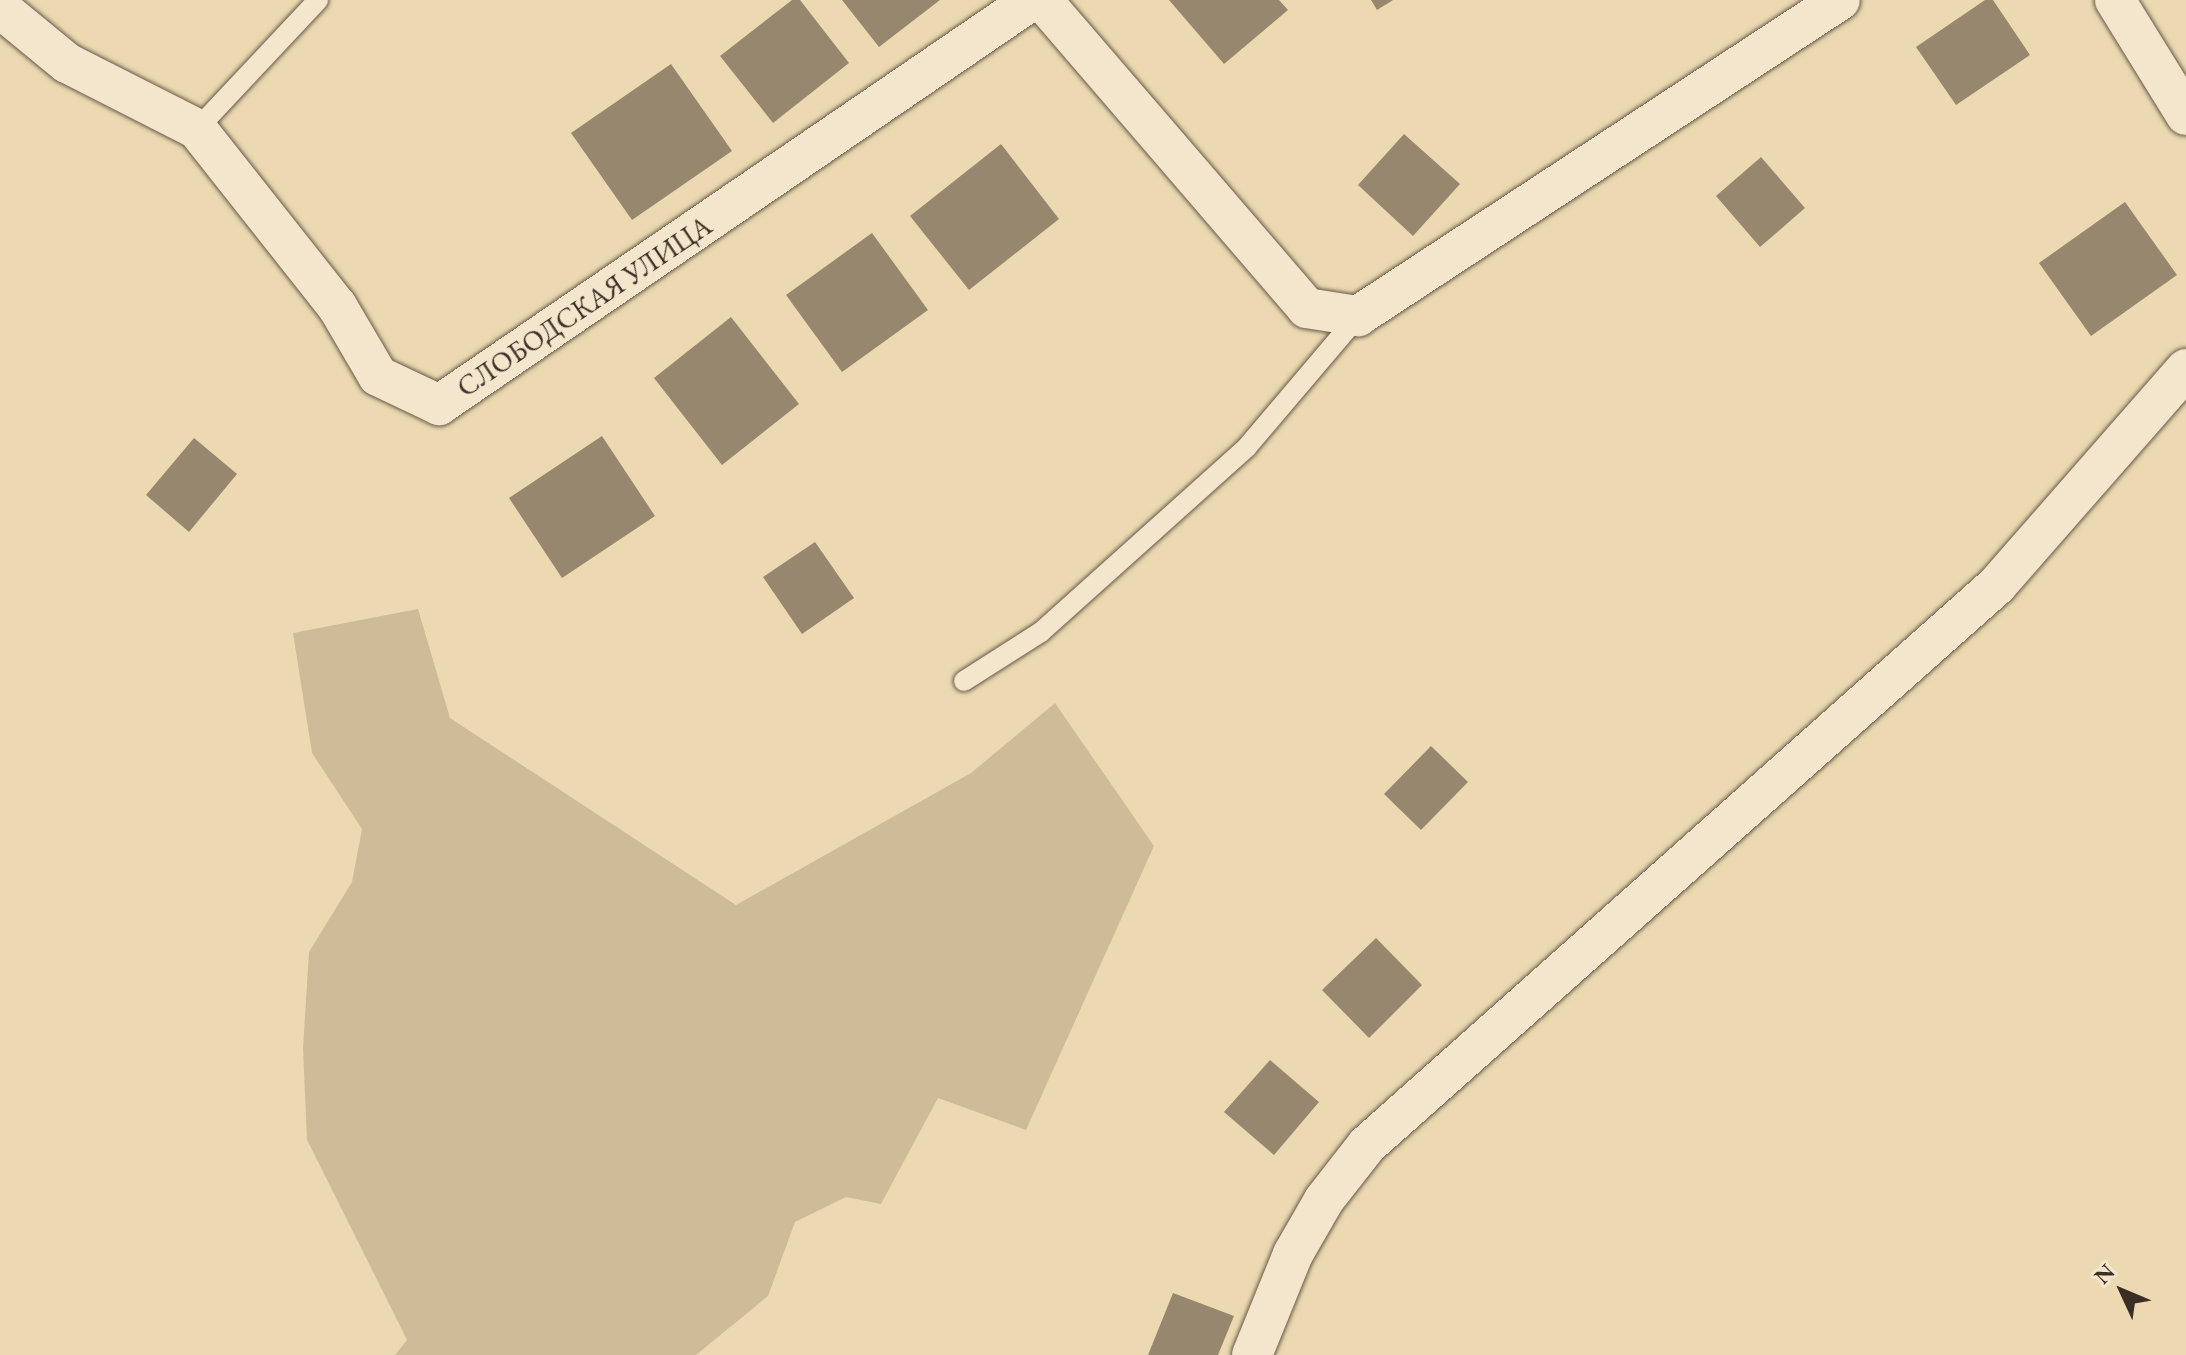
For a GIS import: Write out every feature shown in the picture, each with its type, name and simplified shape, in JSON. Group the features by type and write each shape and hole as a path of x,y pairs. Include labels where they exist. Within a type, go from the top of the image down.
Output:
{"street":[{"name":"СЛОБОДСКАЯ УЛИЦА","path":"0,8 67,63 197,129 337,306 378,376 439,405 1032,0"},
{"path":"1042,0 1307,308 1358,316 1840,0"},
{"path":"2115,0 2186,115"},
{"path":"1252,1355 1293,1254 1324,1200 1367,1145 1997,585 2186,369"}],"lane":[{"path":"197,129 318,0"},
{"path":"964,681 1041,632 1247,447 1358,316"}],"shaded area":[{"path":"418,609 450,718 736,905 971,773 1055,703 1154,846 1026,1130 938,1098 881,1204 846,1197 795,1222 768,1296 696,1355 395,1355 407,1340 307,1140 303,1048 309,952 352,882 362,829 312,753 293,633"}],"building":[{"path":"792,0 800,0 849,63 773,123 720,56"},
{"path":"842,0 940,0 879,47"},
{"path":"1169,0 1279,0 1288,10 1224,64"},
{"path":"1371,0 1393,0 1377,10"},
{"path":"1985,0 1993,0 2030,55 1956,105 1916,47"},
{"path":"671,64 732,151 632,220 571,133"},
{"path":"1404,134 1460,184 1413,236 1358,185"},
{"path":"1001,144 1059,219 969,290 910,216"},
{"path":"1761,157 1805,208 1760,247 1716,196"},
{"path":"2125,202 2177,275 2091,336 2039,263"},
{"path":"872,233 928,310 842,372 786,295"},
{"path":"731,317 799,404 722,465 654,378"},
{"path":"602,436 655,516 562,578 509,498"},
{"path":"194,438 237,474 189,532 146,495"},
{"path":"815,542 854,598 802,634 763,577"},
{"path":"1431,746 1468,782 1421,830 1384,794"},
{"path":"1376,938 1422,985 1369,1038 1322,990"},
{"path":"1270,1060 1319,1102 1274,1155 1224,1112"},
{"path":"1173,1293 1234,1316 1218,1355 1148,1355"}]}
